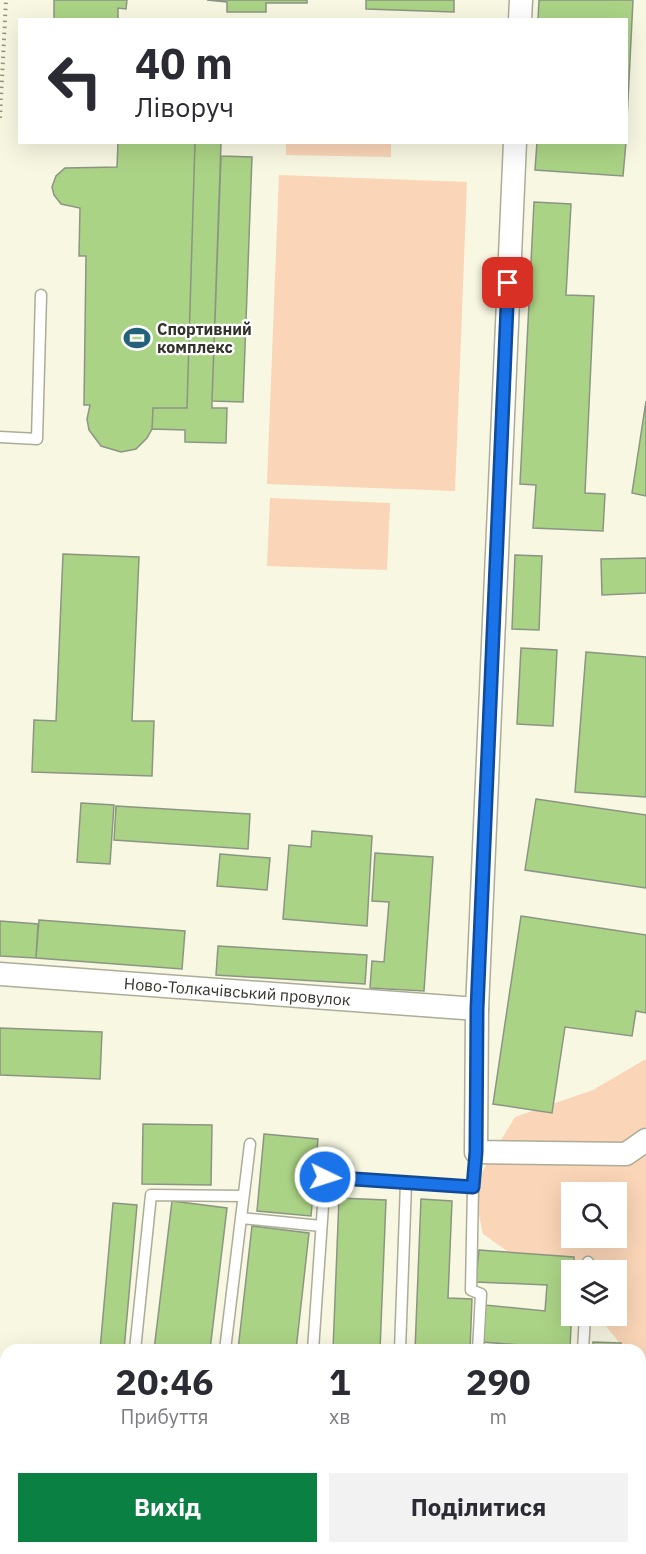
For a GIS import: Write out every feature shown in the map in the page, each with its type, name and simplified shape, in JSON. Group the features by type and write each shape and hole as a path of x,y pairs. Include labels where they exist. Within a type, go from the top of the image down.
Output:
{"street":[{"path":"520,18 521,0"},
{"path":"515,144 477,1009 476,1152 636,1157 646,1140"},
{"name":"Ново-Толкачівський провулок","path":"0,974 477,1009"}],"lane":[{"path":"0,437 37,439 41,296"},
{"path":"226,1344 250,1144"},
{"path":"476,1152 471,1290 481,1294 478,1344"},
{"path":"313,1344 325,1177 473,1187"},
{"path":"400,1344 406,1183"},
{"path":"136,1344 151,1196 243,1196"},
{"path":"240,1218 321,1226"},
{"path":"583,1344 584,1326"}],"path":[{"path":"0,118 6,0"}],"shaded area":[{"path":"286,144 391,144 391,157 286,155"},
{"path":"279,175 467,182 455,491 267,484"},
{"path":"270,498 390,503 387,570 267,566"},
{"path":"646,1059 646,1344 620,1344 606,1326 627,1326 627,1260 561,1260 561,1268 520,1260 483,1234 473,1187 515,1117 593,1090"}],"building":[{"path":"54,0 127,0 126,9 118,8 118,18 54,18"},
{"path":"207,0 307,0 307,3 266,3 266,12 227,12 227,2"},
{"path":"366,0 454,0 454,12 366,9"},
{"path":"539,0 633,0 628,100 628,18 538,18"},
{"name":"Спортивний комплекс","path":"118,144 195,144 187,408 153,408 152,429 147,438 136,449 121,452 101,446 89,430 87,419 90,405 84,405 86,256 79,256 80,208 61,204 54,195 52,187 56,176 65,168 117,167"},
{"path":"195,144 221,144 212,408 227,408 226,443 185,442 185,430 152,429 153,408 187,408"},
{"path":"537,144 626,144 623,176 535,170"},
{"path":"221,156 252,157 243,402 212,401"},
{"path":"534,202 571,204 566,295 594,296 585,493 605,494 603,531 533,528 536,485 520,484"},
{"path":"646,401 646,496 632,493"},
{"path":"63,554 139,557 132,721 154,721 152,776 32,772 34,720 56,721"},
{"path":"515,555 542,556 539,630 512,629"},
{"path":"646,558 646,593 602,595 601,559"},
{"path":"521,648 557,650 553,726 517,724"},
{"path":"586,652 646,657 646,797 575,792"},
{"path":"536,799 646,815 646,888 525,870"},
{"path":"81,803 114,805 110,864 77,862"},
{"path":"116,806 250,814 248,849 114,840"},
{"path":"312,831 372,836 367,926 283,919 289,845 311,847"},
{"path":"375,853 433,857 424,991 370,988 372,961 384,962 389,902 372,901"},
{"path":"220,854 270,858 267,890 217,886"},
{"path":"521,916 646,935 646,1013 636,1011 632,1036 565,1027 552,1113 493,1104"},
{"path":"39,920 185,931 182,969 36,958"},
{"path":"0,921 38,924 36,958 0,956"},
{"path":"218,946 367,955 365,984 216,975"},
{"path":"0,1028 102,1032 100,1079 0,1075"},
{"path":"143,1124 212,1125 211,1185 142,1184"},
{"path":"264,1134 318,1139 311,1216 257,1211"},
{"path":"339,1198 386,1200 380,1344 333,1344"},
{"path":"421,1199 452,1201 448,1298 472,1299 470,1344 415,1344"},
{"path":"172,1201 227,1208 211,1344 155,1344"},
{"path":"113,1203 137,1205 125,1344 101,1344"},
{"path":"252,1226 309,1233 297,1344 239,1344"},
{"path":"479,1250 574,1257 574,1260 561,1260 561,1326 571,1326 570,1344 482,1342 485,1305 545,1311 547,1285 476,1282"},
{"path":"593,1342 621,1343 621,1344 593,1344"}],"place":[{"name":"Спортивний комплекс","path":"137,338"}],"route":[{"path":"325,1177 473,1187 476,1152 477,1009 508,283"}]}
